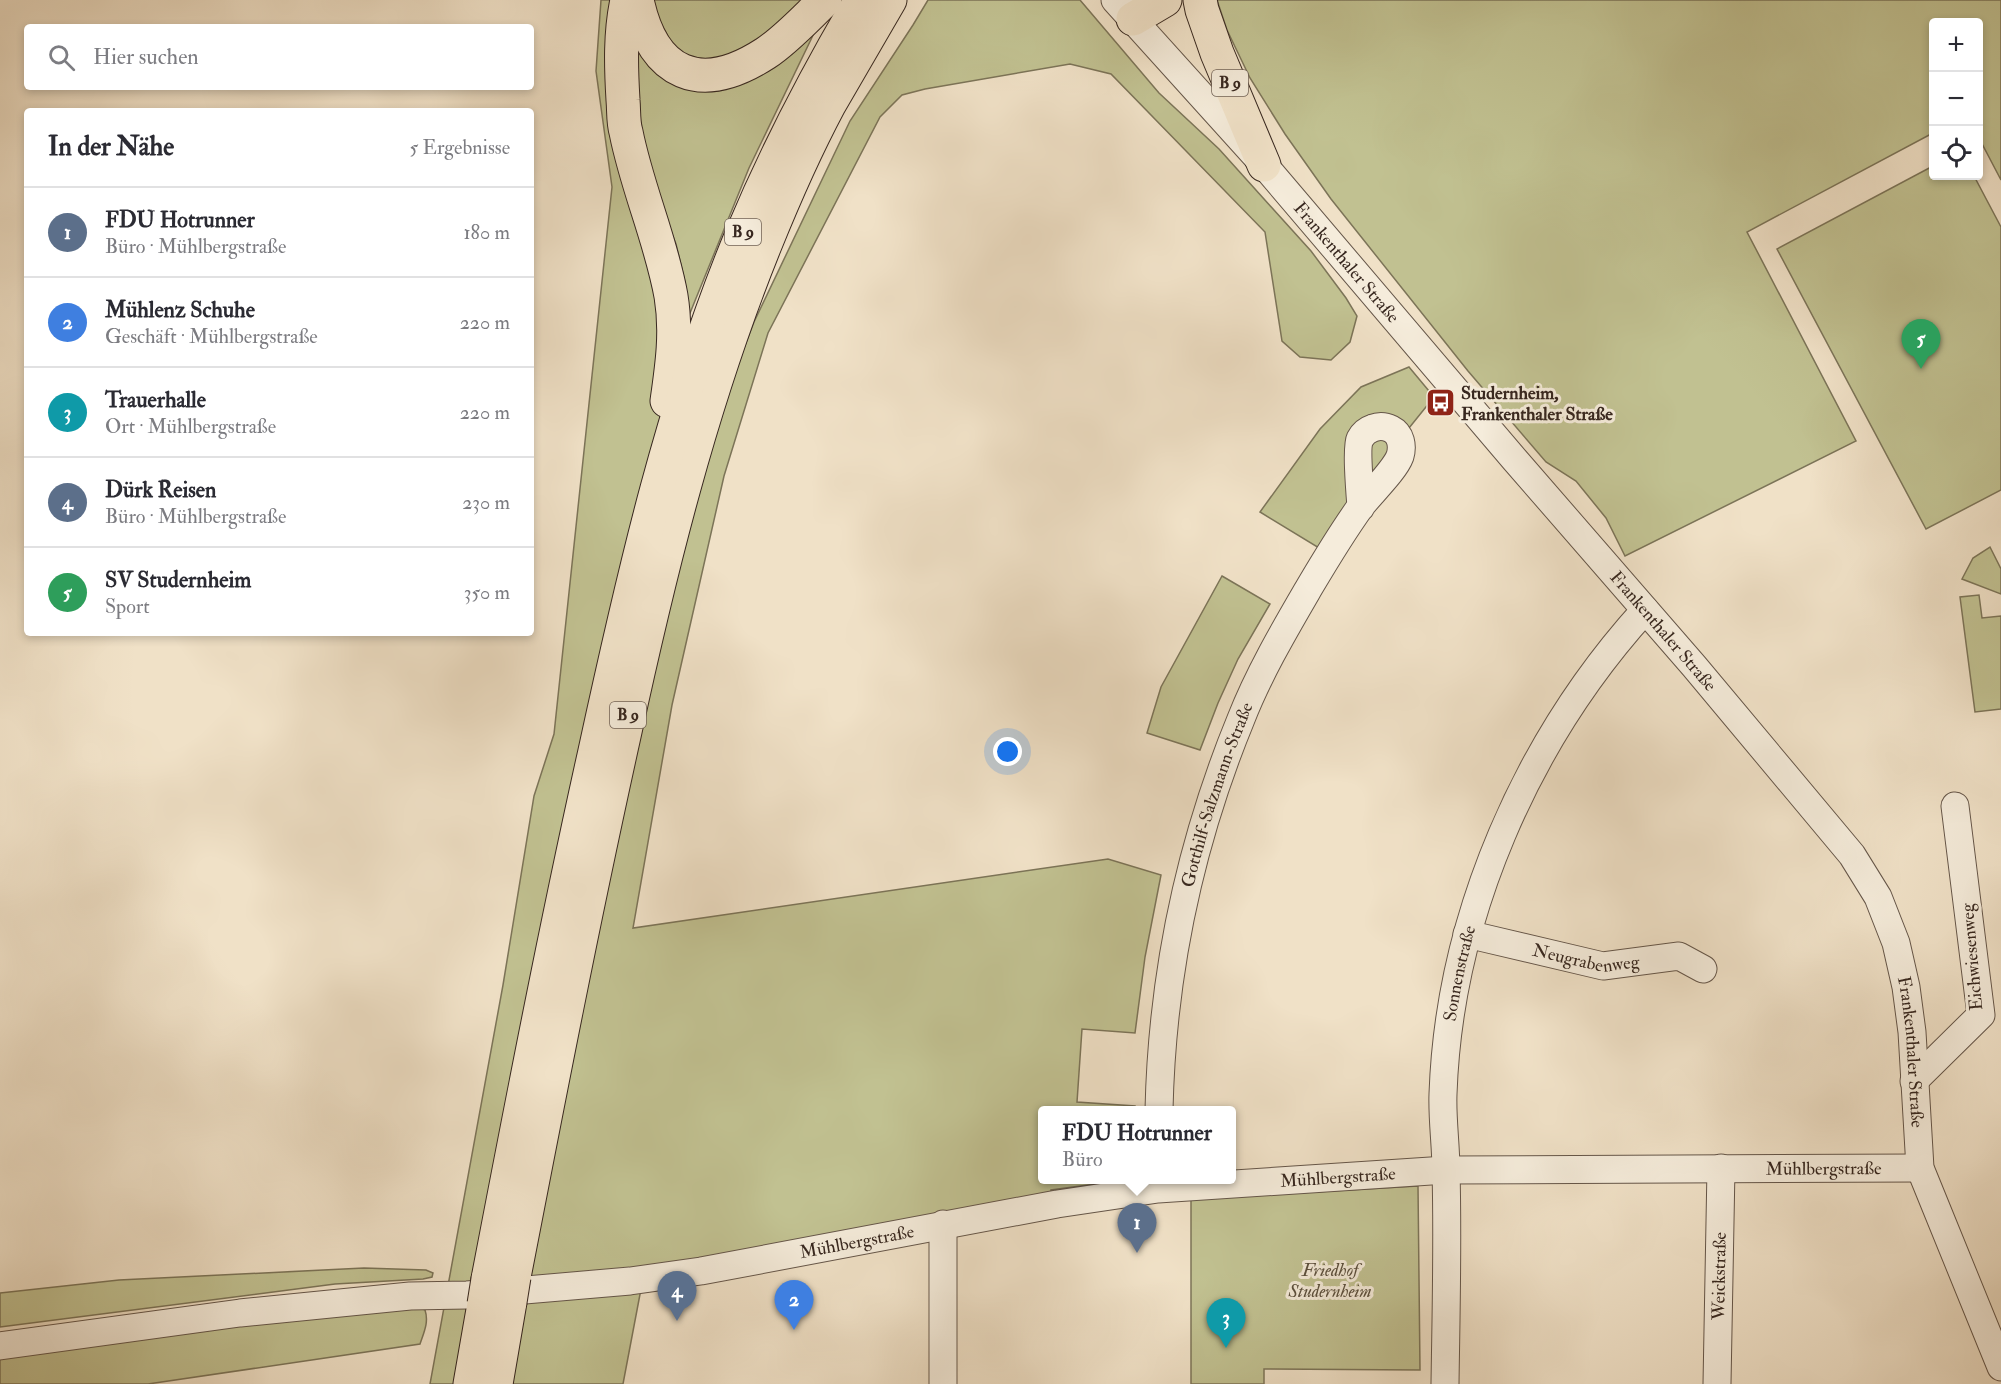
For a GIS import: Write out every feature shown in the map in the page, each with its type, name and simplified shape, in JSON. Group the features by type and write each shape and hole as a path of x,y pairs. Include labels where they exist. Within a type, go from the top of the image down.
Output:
{"highway":[{"path":"627,0 622,21 620,64 625,131 665,267 674,332 673,366 660,478"},
{"path":"637,0 642,25 658,53 687,74 708,76 730,72 766,52 825,0"},
{"name":"B 9","path":"496,1384 499,1290 536,1029 624,618 660,478 699,351 741,237 776,156 861,0"},
{"name":"B 9","path":"470,1384 499,1290 649,622 684,487 722,362 764,247 828,108 890,0"},
{"path":"1126,7 1165,0"},
{"name":"B 9","path":"1200,0 1217,52 1264,165"}],"street":[{"name":"Frankenthaler Straße","path":"1126,7 1645,610 1852,855 1878,897 1896,943 1906,987 1912,1032 1920,1168 2001,1367"},
{"name":"Gotthilf-Salzmann-Straße","path":"1159,1106 1164,1018 1174,949 1193,860 1213,792 1241,717 1263,670 1310,586 1361,507"},
{"name":"Sonnenstraße","path":"1445,1384 1446,1170 1443,1095 1449,1029 1467,934 1501,835 1528,779 1586,684 1619,639 1645,610"},
{"name":"Eichwiesenweg","path":"1914,1081 1981,1015 1955,806"},
{"name":"Neugrabenweg","path":"1467,934 1603,966 1679,956 1703,969"},
{"name":"Weickstraße","path":"1717,1384 1720,1168"},
{"name":"Mühlbergstraße","path":"1236,1180 1446,1170 1920,1168"},
{"name":"Mühlbergstraße","path":"0,1346 240,1313 410,1296 467,1295 630,1281 701,1271 1158,1184"},
{"path":"943,1224 943,1384"}],"green space":[{"path":"601,0 616,0 610,90 710,436 754,322 850,121 928,0 1080,0 1159,93 1219,149 1311,251 1357,316 1350,342 1331,360 1300,357 1282,341 1265,232 1111,74 1070,64 925,89 902,95 880,117 768,333 724,476 672,705 633,928 1108,859 1161,875 1145,957 1135,1033 1082,1029 1077,1102 1135,1106 1038,1106 1038,1184 1095,1184 1051,1190 1050,1218 641,1289 623,1384 430,1384 503,985 534,796 554,734 612,187 596,71"},
{"path":"648,0 804,0 784,20 741,53 696,62 676,51"},
{"path":"1217,0 2001,0 2001,180 1983,146 1983,18 1929,18 1929,135 1747,232 1856,441 1625,556 1606,518 1576,481 1546,462 1468,371 1331,199 1285,134 1250,78 1227,30"},
{"path":"817,27 749,168 688,318 685,282 676,244 656,193 639,130 637,37 673,79"},
{"path":"1929,168 1929,180 1976,180 2001,227 2001,490 1926,529 1777,249"},
{"path":"1409,367 1434,397 1351,500 1319,548 1260,512 1320,429 1361,387"},
{"path":"1990,547 2001,569 2001,594 1962,579 1973,558"},
{"path":"1222,576 1270,604 1238,659 1200,750 1147,733 1161,687"},
{"path":"1979,595 1982,618 2001,616 2001,709 1975,712 1960,597"},
{"name":"Friedhof Studernheim","path":"1418,1186 1420,1370 1264,1369 1264,1384 1191,1384 1191,1199"},
{"path":"364,1268 426,1270 433,1273 432,1277 423,1279 335,1284 0,1327 0,1293 119,1280"},
{"path":"417,1306 425,1310 426,1319 420,1344 148,1384 0,1384 0,1356"}],"place":[{"name":"SV Studernheim","path":"1921,369"},
{"name":"Studernheim, Frankenthaler Straße","path":"1440,403"},
{"name":"FDU Hotrunner","path":"1137,1253"},
{"name":"Dürk Reisen","path":"677,1321"},
{"name":"Mühlenz Schuhe","path":"794,1330"},
{"name":"Trauerhalle","path":"1226,1348"}]}
